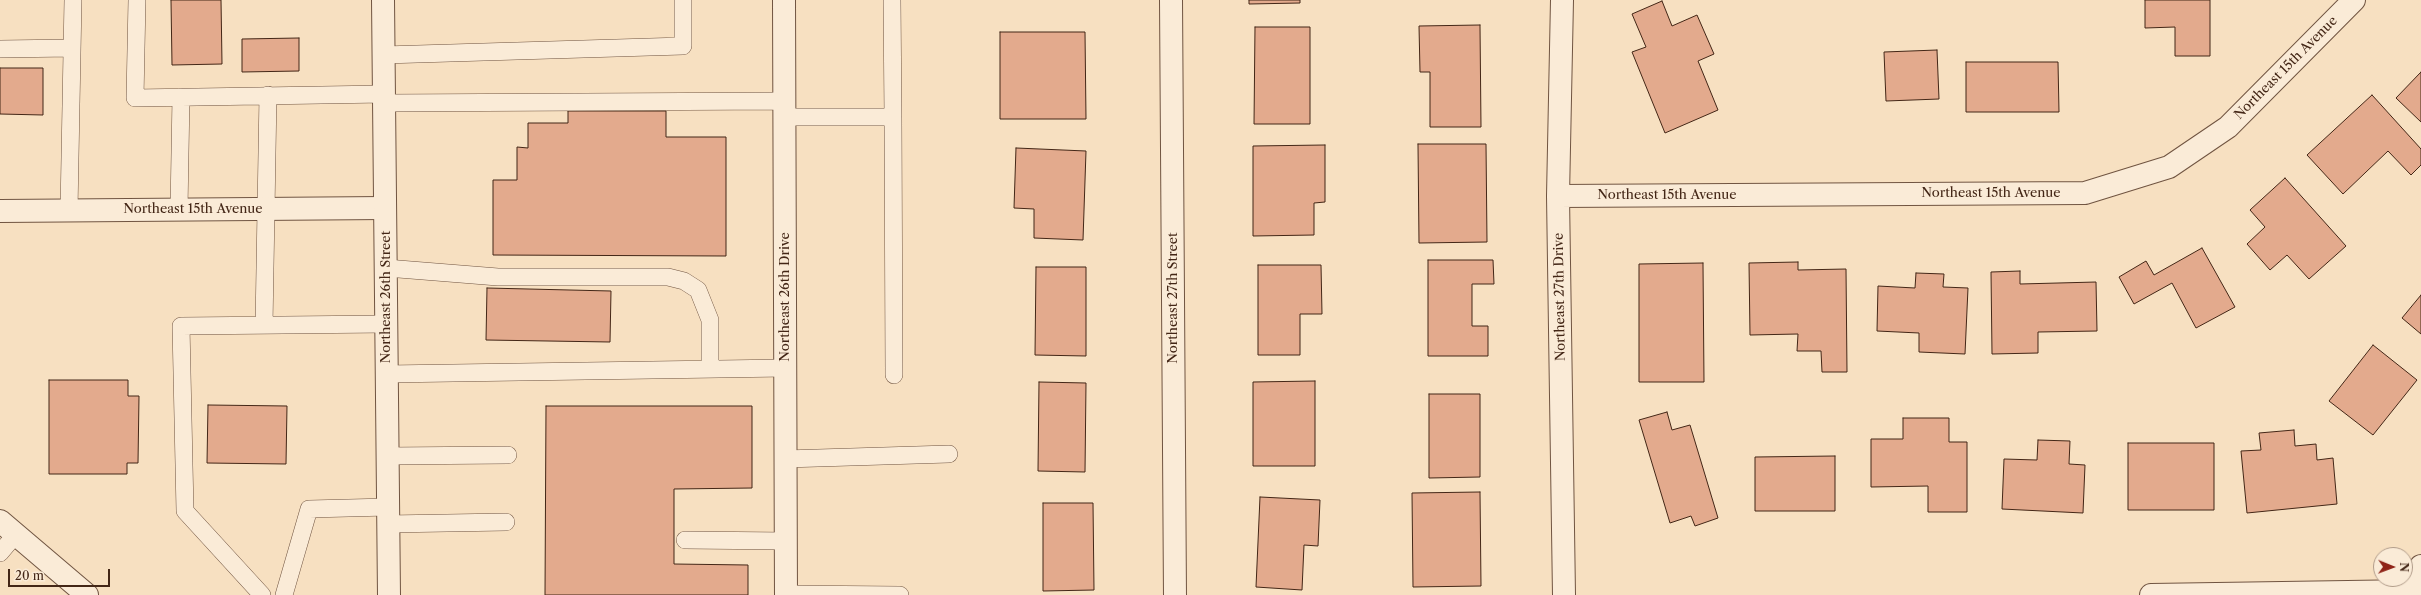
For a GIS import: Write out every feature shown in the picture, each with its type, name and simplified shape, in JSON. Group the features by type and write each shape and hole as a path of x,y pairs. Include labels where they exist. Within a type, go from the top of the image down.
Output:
{"street":[{"name":"Northeast 26th Street","path":"383,0 389,595"},
{"name":"Northeast 26th Drive","path":"784,0 786,594"},
{"name":"Northeast 27th Street","path":"1171,0 1175,595"},
{"name":"Northeast 27th Drive","path":"1562,0 1558,196 1564,595"},
{"name":"Northeast 15th Avenue","path":"1558,196 2085,193 2169,167 2228,128 2354,0"},
{"name":"Northeast 15th Avenue","path":"0,210 386,208"},
{"path":"8,527 87,595"},
{"path":"2151,595 2413,593 2421,566"}],"lane":[{"path":"69,210 73,0"},
{"path":"137,0 135,98 268,95 784,109 893,117"},
{"path":"384,55 683,46 683,0"},
{"path":"892,0 894,375"},
{"path":"0,49 72,48"},
{"path":"264,325 268,95"},
{"path":"178,209 181,97"},
{"path":"386,268 498,277 668,277 684,281 698,290 710,320 710,369"},
{"path":"262,595 184,511 181,326 386,324"},
{"path":"386,374 785,368"},
{"path":"785,459 949,454"},
{"path":"387,456 508,455"},
{"path":"284,595 309,509 388,516 506,522"},
{"path":"0,553 8,527"},
{"path":"685,540 786,541"},
{"path":"786,594 900,595"}],"building":[{"path":"171,0 221,0 222,64 172,65"},
{"path":"1249,0 1300,0 1300,3 1249,4"},
{"path":"2145,0 2210,0 2210,56 2175,56 2175,27 2145,28"},
{"path":"1662,1 1672,26 1697,15 1714,54 1698,61 1718,110 1665,133 1632,52 1646,47 1632,14"},
{"path":"1480,25 1481,127 1430,127 1430,72 1420,72 1419,26"},
{"path":"1255,27 1310,27 1310,124 1254,124"},
{"path":"1000,32 1085,32 1086,119 1000,119"},
{"path":"299,38 299,71 242,72 242,39"},
{"path":"1937,50 1939,99 1886,101 1884,52"},
{"path":"1966,62 2058,62 2059,112 1966,112"},
{"path":"0,68 43,68 43,115 0,114"},
{"path":"2421,72 2421,122 2396,98"},
{"path":"2372,95 2421,149 2421,165 2411,175 2388,151 2343,194 2307,155"},
{"path":"568,111 666,111 666,137 726,137 726,256 493,255 493,180 517,180 517,147 528,148 528,123 568,123"},
{"path":"1418,144 1486,144 1487,242 1419,243"},
{"path":"1325,145 1325,202 1314,203 1314,235 1253,236 1253,146"},
{"path":"1016,148 1086,151 1083,240 1034,238 1034,209 1014,208"},
{"path":"2285,178 2346,246 2309,279 2287,255 2270,270 2247,244 2265,227 2250,210"},
{"path":"2202,248 2235,307 2196,328 2172,283 2134,304 2119,277 2146,261 2154,275"},
{"path":"1428,260 1493,260 1494,284 1472,284 1472,326 1488,326 1488,356 1428,356"},
{"path":"1798,262 1798,270 1846,269 1847,372 1822,372 1821,351 1797,351 1798,334 1750,335 1749,263"},
{"path":"1703,263 1704,382 1639,382 1639,264"},
{"path":"1258,265 1321,265 1322,314 1300,314 1300,355 1258,355"},
{"path":"1036,267 1086,267 1086,356 1035,355"},
{"path":"2020,271 2020,284 2096,282 2097,331 2038,332 2038,353 1992,354 1991,272"},
{"path":"1916,273 1944,274 1943,287 1968,288 1965,354 1919,352 1919,333 1877,331 1878,286 1915,288"},
{"path":"487,288 611,291 610,342 486,340"},
{"path":"2421,295 2421,334 2402,318"},
{"path":"2373,345 2417,380 2373,435 2329,401"},
{"path":"49,380 128,380 128,396 139,396 138,463 127,463 127,474 49,474"},
{"path":"1315,381 1315,466 1253,466 1253,382"},
{"path":"1039,382 1086,383 1085,472 1038,471"},
{"path":"1429,394 1480,394 1480,477 1429,478"},
{"path":"208,405 287,406 286,464 207,463"},
{"path":"546,406 752,406 752,488 674,489 674,564 748,565 748,595 545,595"},
{"path":"1667,412 1672,430 1690,425 1718,518 1695,526 1691,516 1670,523 1639,420"},
{"path":"1903,418 1949,418 1949,442 1967,442 1967,512 1928,512 1928,486 1871,487 1871,439 1903,439"},
{"path":"2294,430 2295,446 2316,444 2317,460 2333,458 2337,504 2247,513 2241,451 2261,450 2259,433"},
{"path":"2038,440 2070,441 2069,464 2085,465 2083,513 2002,509 2004,459 2037,460"},
{"path":"2128,443 2214,443 2214,510 2128,510"},
{"path":"1835,456 1835,511 1755,511 1755,457"},
{"path":"1480,492 1481,586 1413,587 1412,493"},
{"path":"1260,497 1320,500 1318,546 1304,545 1302,590 1256,587"},
{"path":"1043,503 1093,503 1094,590 1043,591"}]}
